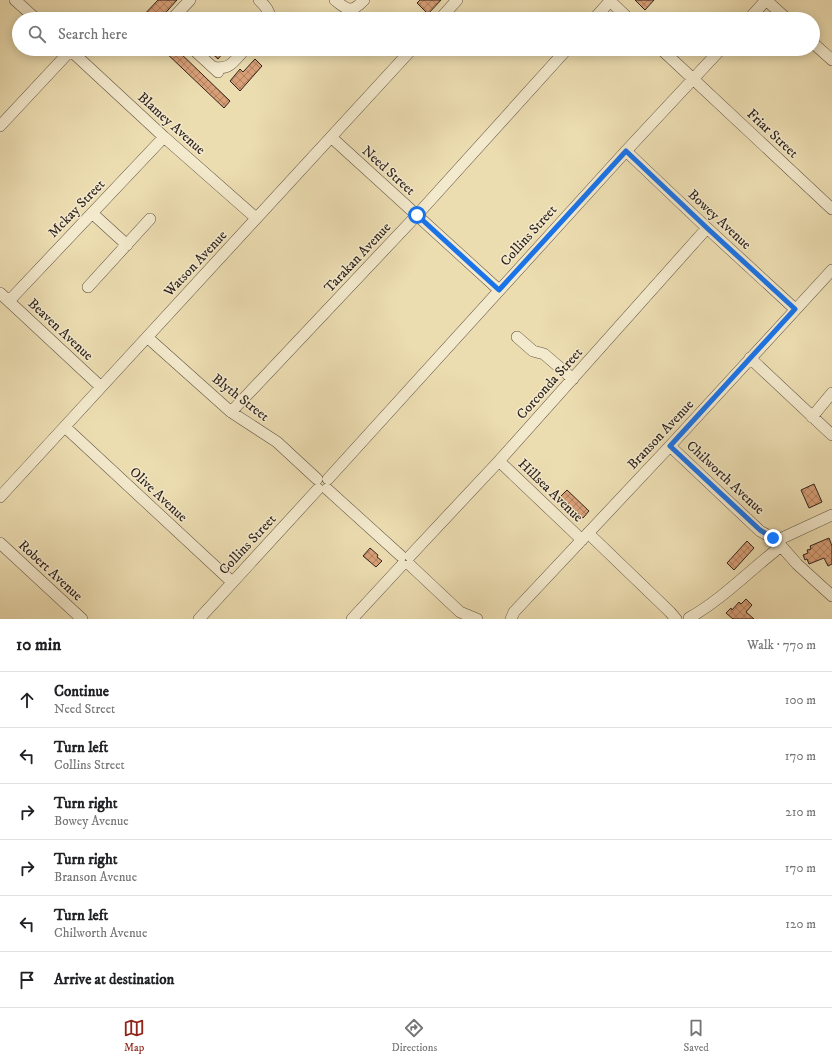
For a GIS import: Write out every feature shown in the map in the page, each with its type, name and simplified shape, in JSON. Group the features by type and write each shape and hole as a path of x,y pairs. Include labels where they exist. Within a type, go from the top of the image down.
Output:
{"street":[{"path":"15,0 28,12"},
{"path":"179,12 190,0"},
{"path":"259,0 268,9 269,12"},
{"path":"335,0 346,9 351,10 355,9 364,0"},
{"path":"446,12 457,0"},
{"path":"755,12 766,0 779,12"},
{"path":"600,12 610,1 622,12"},
{"path":"820,49 832,60"},
{"path":"0,126 64,56"},
{"name":"Blamey Avenue","path":"76,56 164,137 256,218"},
{"path":"201,56 216,70 229,67 239,56"},
{"name":"Watson Avenue","path":"0,497 406,56"},
{"name":"Tarakan Avenue","path":"231,412 417,215 561,56"},
{"name":"Friar Street","path":"668,56 832,209"},
{"name":"Collins Street","path":"199,619 714,56"},
{"name":"Mckay Street","path":"9,301 164,137"},
{"name":"Need Street","path":"331,137 499,290"},
{"name":"Bowey Avenue","path":"626,151 795,309"},
{"path":"92,213 127,245"},
{"path":"88,287 150,219"},
{"name":"Corconda Street","path":"352,619 499,461 707,228"},
{"name":"Branson Avenue","path":"511,619 514,612 670,446 832,270"},
{"name":"Beaven Avenue","path":"0,293 101,387"},
{"path":"517,336 533,351 544,354 573,379"},
{"name":"Blyth Street","path":"147,337 231,412 277,442 406,560 460,612 477,619"},
{"path":"750,358 832,435"},
{"path":"812,417 832,393"},
{"name":"Olive Avenue","path":"65,427 232,582"},
{"name":"Chilworth Avenue","path":"670,446 832,596"},
{"name":"Hillsea Avenue","path":"499,461 585,537 681,618"},
{"path":"695,619 703,610 734,587 776,545 797,531 832,515"},
{"name":"Robert Avenue","path":"0,543 82,619"},
{"path":"681,618 703,610"}],"building":[{"path":"158,0 177,0 166,12 147,12"},
{"path":"420,0 441,0 430,12 426,12 417,3"},
{"path":"635,0 654,0 645,10"},
{"path":"169,56 183,56 230,101 224,108"},
{"path":"255,59 262,66 240,91 230,81 240,69 243,72"},
{"path":"814,484 822,502 809,508 801,490"},
{"path":"567,490 589,511 583,518 560,497"},
{"path":"829,538 832,546 832,564 828,566 824,558 809,564 803,555 808,553 807,550 811,549 810,546"},
{"path":"747,541 754,548 734,570 727,563"},
{"path":"370,548 382,561 376,567 363,556"},
{"path":"746,599 752,605 746,612 754,619 733,619 726,613 731,608 732,610 739,602 741,604"}],"route":[{"path":"417,215 499,290 626,151 795,309 670,446 760,530 773,538"}]}
